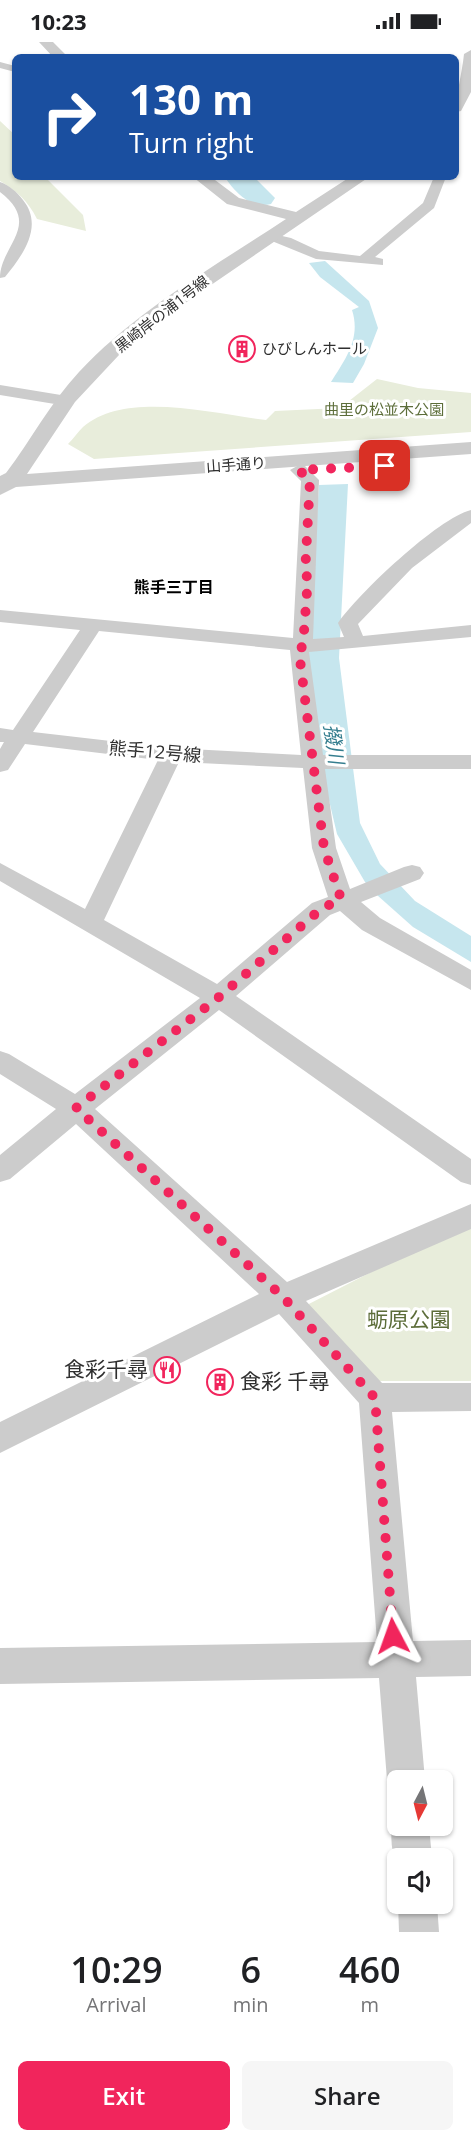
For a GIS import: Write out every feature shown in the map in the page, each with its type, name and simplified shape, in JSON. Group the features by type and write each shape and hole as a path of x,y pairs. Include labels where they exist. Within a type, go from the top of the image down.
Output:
{"street":[{"path":"45,42 58,54"},
{"path":"459,102 467,86 471,54"},
{"path":"205,180 233,201 297,218"},
{"name":"黒崎岸の浦1号線","path":"3,485 93,369 182,294 356,180"},
{"path":"363,260 429,205 439,180"},
{"path":"0,186 20,202 26,215 23,242 0,274"},
{"path":"269,237 286,241 316,255 378,262"},
{"path":"0,390 67,400"},
{"name":"山手通り","path":"3,485 471,448"},
{"name":"山手通り","path":"3,485 471,461"},
{"path":"299,470 310,480 303,645 299,652 311,762 324,848 371,924 471,981"},
{"path":"356,644 348,623 378,589 405,565 471,515"},
{"path":"0,616 92,627 303,645 356,644 471,631"},
{"path":"0,765 8,736 92,627"},
{"name":"熊手12号線","path":"8,736 171,755 311,762 471,762"},
{"path":"91,921 171,755"},
{"path":"0,871 91,921 219,997 471,1174"},
{"path":"0,1172 76,1108 219,997 321,909 351,895 406,875"},
{"path":"0,1061 76,1108 283,1297 375,1398 405,1770"},
{"path":"0,1438 283,1297 471,1216"},
{"path":"375,1398 471,1397"},
{"path":"0,1666 471,1658"},
{"path":"418,1914 419,1932"}],"green space":[{"path":"0,121 12,132 12,180 48,180 83,215 86,231 37,219 22,197 0,181"},
{"name":"曲里の松並木公園","path":"377,379 418,388 471,393 471,432 94,459 68,444 83,427 101,416 122,409 171,407 266,420 275,411 340,408"},
{"name":"蛎原公園","path":"471,1221 471,1381 378,1381 301,1308"}],"water":[{"path":"325,261 369,301 378,328 364,364 353,383 331,382 350,348 355,330 352,310 359,307 320,277 309,263"},
{"path":"348,484 339,658 360,823 380,864 415,901 471,936 471,962 413,927 377,895 365,882 337,834 324,779 308,658 319,485"}],"waterway":[{"name":"撥川","path":"241,180 261,198"}],"place":[{"name":"ひびしんホール","path":"242,349"},
{"name":"食彩千尋","path":"167,1370"},
{"name":"食彩 千尋","path":"220,1382"}],"district":[{"name":"熊手三丁目","path":"174,587"}],"route":[{"path":"385,466 299,470 310,480 305,574 308,578 303,645 299,652 311,762 324,848 341,899 321,909 219,997 76,1108 283,1297 375,1398 393,1636"}]}
